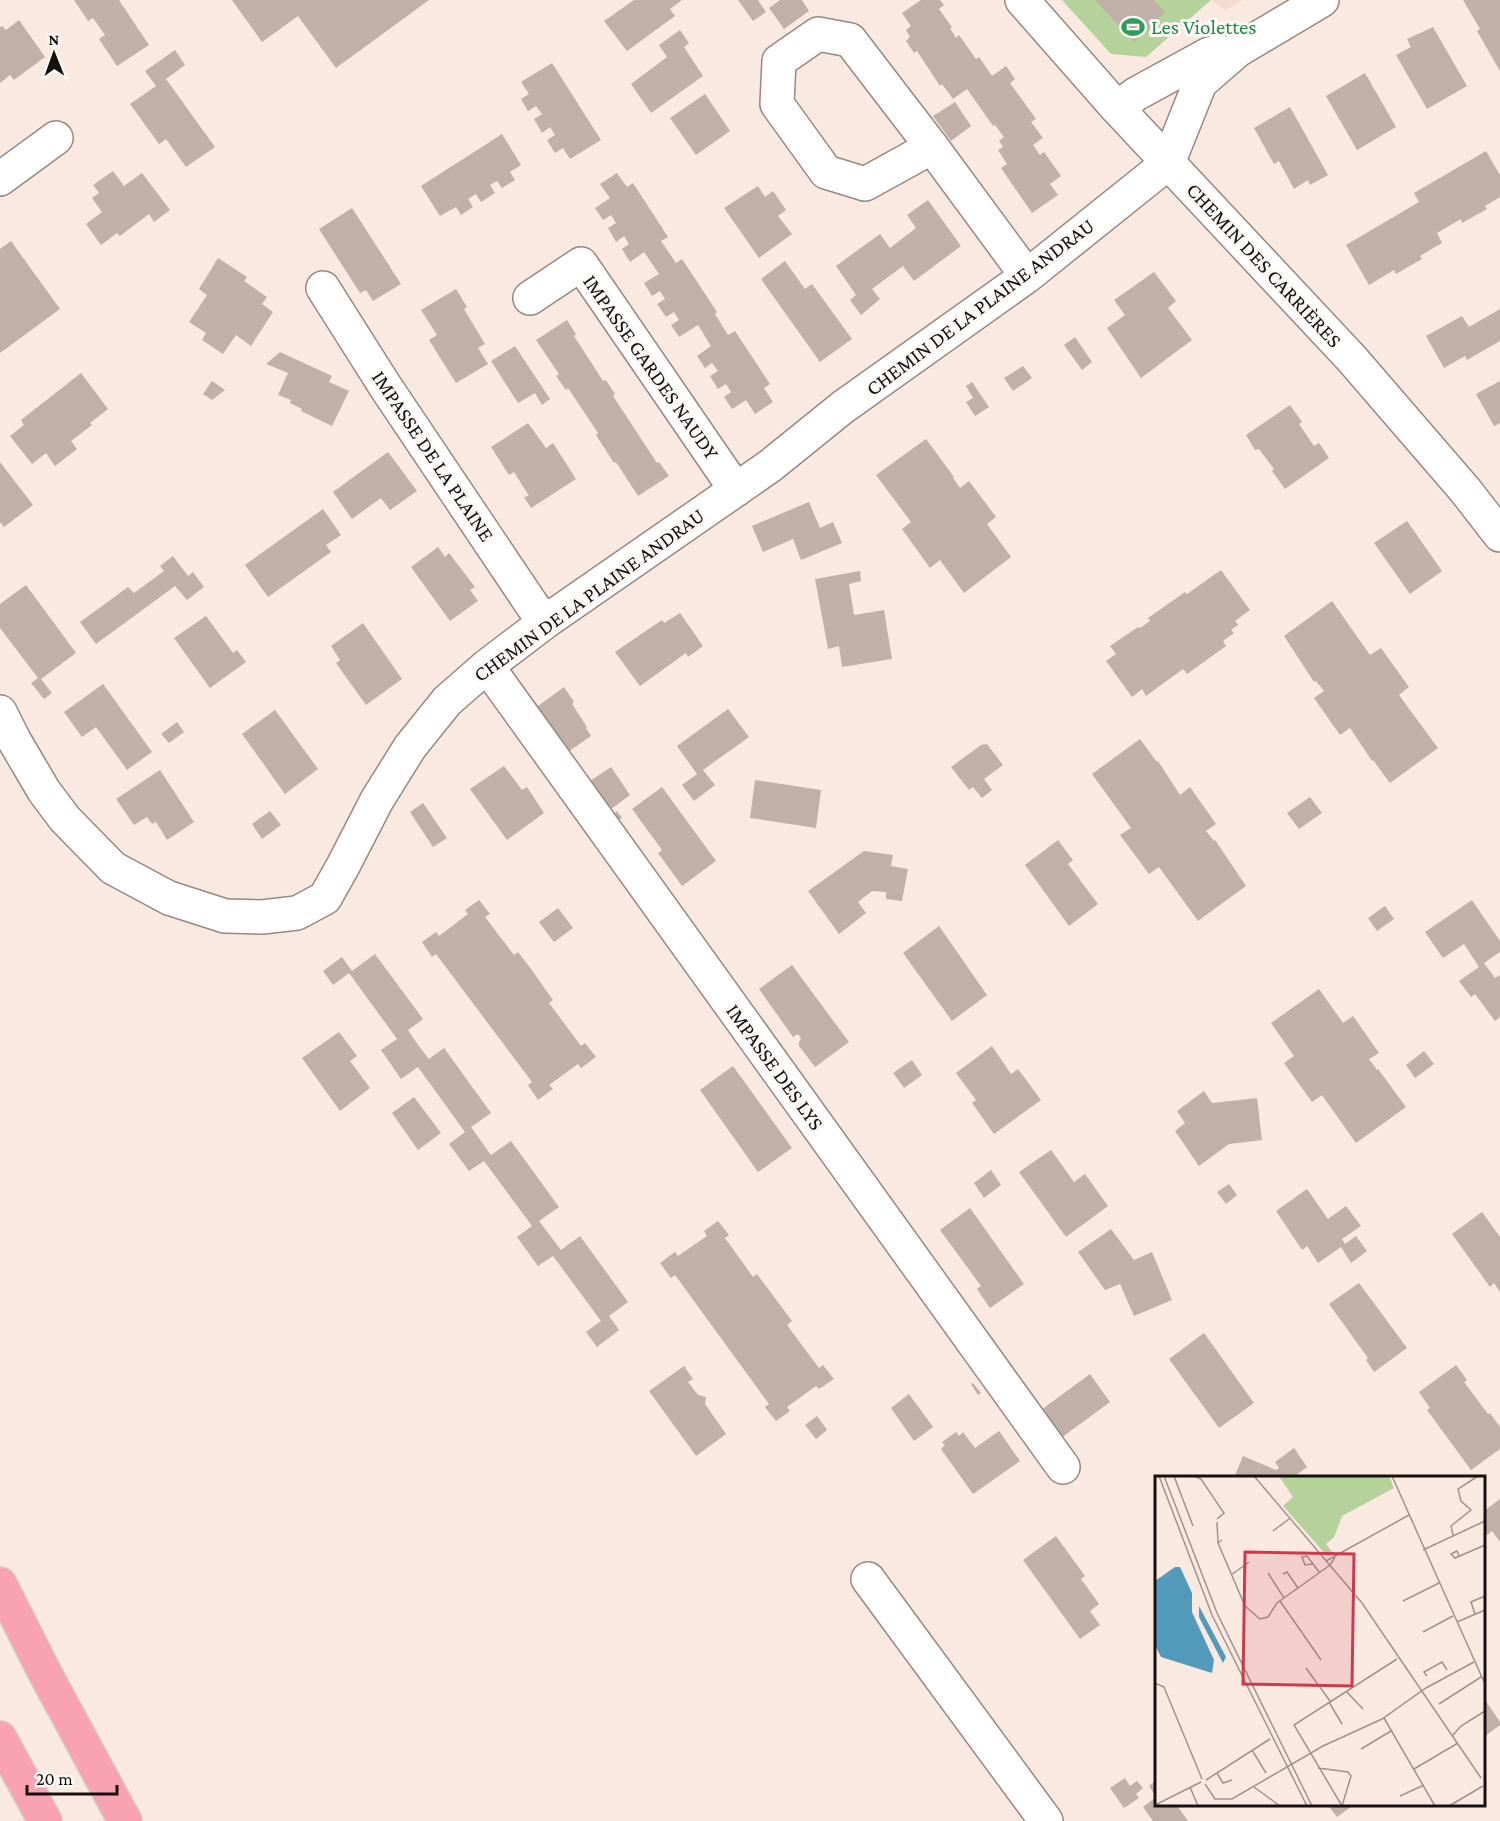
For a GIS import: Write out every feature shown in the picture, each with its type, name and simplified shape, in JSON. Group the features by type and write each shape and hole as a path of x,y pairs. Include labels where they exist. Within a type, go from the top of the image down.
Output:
{"highway":[{"path":"0,1584 125,1821"},
{"path":"0,1738 45,1821"}],"street":[{"name":"CHEMIN DES CARRIÈRES","path":"1022,0 1168,164 1352,359 1465,490 1500,535"},
{"path":"1168,164 1200,83 1238,50 1322,0"},
{"path":"932,147 865,184 826,172 777,104 778,61 818,34 850,40 932,147 1027,276"},
{"path":"1117,108 1136,94 1209,54 1238,50"},
{"path":"0,179 56,138"},
{"name":"CHEMIN DE LA PLAINE ANDRAU","path":"0,712 44,791 65,819 113,868 169,898 225,916 262,917 297,913 325,898 377,800 410,747 447,701 487,666 545,622 770,466 843,407 1027,276 1168,164"},
{"name":"IMPASSE GARDES NAUDY","path":"530,298 580,264 736,490"},
{"name":"IMPASSE DE LA PLAINE","path":"323,288 392,396 545,622"},
{"name":"IMPASSE DES LYS","path":"487,666 1063,1467"},
{"path":"868,1579 1046,1821"}],"shaded area":[{"path":"1211,0 1243,0 1226,10"}],"green space":[{"name":"Les Violettes","path":"1062,0 1211,0 1146,57 1111,54"}],"building":[{"path":"74,0 119,0 149,45 117,66 99,39 105,35 93,18 88,21"},
{"path":"232,0 429,0 336,68 298,16 262,42"},
{"path":"634,0 682,0 670,9 675,16 627,51 604,21"},
{"path":"738,0 758,0 766,12 753,21"},
{"path":"780,0 802,0 809,11 784,29 769,8"},
{"path":"921,0 940,0 944,5 939,9 952,27 950,28 956,38 959,35 976,59 979,57 992,76 1006,66 1015,79 1010,83 1036,119 1031,122 1043,138 1033,145 1040,155 1044,152 1061,176 1050,184 1058,195 1032,213 1001,168 1007,164 998,150 1003,147 999,141 1004,137 995,125 993,126 967,89 953,99 942,84 940,86 917,51 914,53 906,41 910,37 906,30 911,26 902,13"},
{"path":"1095,0 1154,0 1165,12 1134,42"},
{"path":"1463,0 1500,0 1500,71 1477,31 1480,29"},
{"path":"19,20 45,57 14,80 10,75 0,83 0,27 6,30"},
{"path":"1433,27 1467,86 1427,109 1396,55 1411,47 1407,39"},
{"path":"680,30 689,43 684,47 703,76 651,113 631,84 667,57 659,45"},
{"path":"175,50 185,65 166,79 215,147 186,167 166,139 159,144 130,104 156,86 145,71"},
{"path":"552,63 601,140 570,159 563,148 555,153 547,140 555,135 550,127 542,133 534,119 542,114 536,106 528,111 521,99 529,94 521,82"},
{"path":"1365,73 1396,127 1357,150 1326,96"},
{"path":"705,94 730,131 696,155 670,118"},
{"path":"955,102 971,126 951,141 933,116"},
{"path":"1290,107 1328,175 1310,185 1308,180 1294,189 1279,161 1274,164 1254,128"},
{"path":"502,134 521,165 510,172 515,180 502,188 497,181 490,185 495,193 481,202 476,194 468,199 473,207 461,215 456,207 440,216 421,186"},
{"path":"1486,151 1500,175 1500,197 1485,206 1487,209 1462,223 1461,219 1437,233 1442,243 1420,256 1422,259 1396,274 1394,270 1369,285 1346,245 1419,202 1414,193"},
{"path":"113,171 124,186 142,173 170,210 154,222 149,214 120,236 117,233 101,245 86,224 102,212 92,198 99,193 93,185"},
{"path":"617,173 627,187 633,183 668,237 661,241 676,263 682,259 717,312 715,314 728,335 735,331 770,384 764,388 773,402 755,414 746,400 732,409 724,397 731,392 726,384 718,389 710,376 718,371 712,363 705,368 697,356 711,346 698,325 679,337 671,325 679,320 674,312 666,317 657,304 665,299 660,291 652,296 644,283 659,274 644,252 630,262 622,249 629,244 624,236 616,242 608,228 616,223 611,215 603,220 595,208 610,198 600,184"},
{"path":"758,186 765,197 773,191 786,210 778,216 792,234 759,258 724,208"},
{"path":"928,200 961,246 914,281 903,266 872,289 880,299 861,315 850,300 856,295 836,266 880,234 890,248 916,228 907,215"},
{"path":"352,208 401,284 373,301 366,290 360,293 319,229"},
{"path":"11,241 60,309 0,353 0,249"},
{"path":"218,258 247,277 244,281 267,297 262,304 273,312 251,346 236,335 223,354 202,340 206,333 189,322 207,295 199,289"},
{"path":"785,261 805,289 812,284 852,339 820,362 761,279"},
{"path":"1154,272 1176,301 1168,308 1192,340 1141,378 1107,328 1125,315 1114,300"},
{"path":"456,289 467,307 464,309 485,344 478,348 488,364 456,383 429,340 437,335 421,310"},
{"path":"1500,309 1500,341 1467,360 1465,356 1444,368 1426,336 1462,316 1469,327"},
{"path":"567,320 576,334 574,336 603,381 606,380 615,394 613,396 657,463 659,462 669,476 638,496 616,462 614,463 596,435 598,433 568,388 566,390 556,376 559,374 536,340"},
{"path":"1075,337 1092,362 1082,370 1064,345"},
{"path":"515,346 550,399 542,405 535,393 518,403 491,361"},
{"path":"280,352 332,376 329,382 349,391 332,426 301,411 302,409 290,403 291,400 278,395 288,373 266,364"},
{"path":"1023,366 1032,378 1013,391 1004,378"},
{"path":"81,373 108,409 71,441 77,449 55,466 46,453 32,464 10,436 24,425 21,420"},
{"path":"212,381 225,390 212,400 203,394"},
{"path":"1500,381 1500,423 1494,426 1476,394"},
{"path":"972,382 989,407 975,416 966,402 973,398 966,386"},
{"path":"1290,405 1302,422 1299,424 1314,446 1319,443 1329,458 1285,489 1272,471 1274,469 1259,449 1255,450 1246,435"},
{"path":"528,423 546,448 553,443 576,479 531,508 524,497 529,496 514,472 509,475 491,447"},
{"path":"926,439 960,488 969,481 996,517 987,524 1011,557 964,593 940,560 930,568 902,529 911,522 876,475"},
{"path":"388,452 417,491 390,510 381,498 352,519 333,492"},
{"path":"0,462 33,505 4,527 0,522"},
{"path":"809,502 820,528 833,522 842,543 801,560 793,539 763,552 752,526"},
{"path":"323,509 341,535 326,545 331,552 268,597 245,565"},
{"path":"1407,521 1442,571 1410,594 1374,543"},
{"path":"438,547 445,557 449,553 475,587 470,590 478,601 450,621 411,567"},
{"path":"173,556 188,576 193,572 204,587 187,600 175,586 96,644 80,622 128,587 134,593 164,571 160,566"},
{"path":"1221,570 1250,610 1235,621 1238,625 1231,630 1234,633 1223,641 1226,646 1187,674 1183,669 1146,696 1142,689 1132,697 1106,661 1116,654 1110,646 1150,621 1148,618 1185,592 1187,594"},
{"path":"860,571 861,581 849,584 854,615 884,610 892,659 842,667 839,646 828,649 815,579"},
{"path":"26,585 76,653 41,679 52,693 44,699 31,683 38,678 0,628 0,604"},
{"path":"1332,601 1370,655 1381,648 1409,687 1399,695 1438,748 1390,783 1350,728 1340,735 1314,698 1324,691 1316,681 1314,682 1284,636"},
{"path":"680,613 703,646 688,657 686,653 640,686 615,652 662,620 664,623"},
{"path":"206,616 233,653 237,650 246,662 210,688 174,638"},
{"path":"363,623 402,679 366,705 336,663 340,660 331,646"},
{"path":"103,684 152,752 127,770 96,727 82,737 64,712"},
{"path":"564,687 591,736 565,754 534,709"},
{"path":"728,709 749,737 703,770 715,785 694,801 682,785 697,774 677,746"},
{"path":"275,710 318,769 285,794 242,734"},
{"path":"177,722 184,732 169,743 161,734"},
{"path":"1140,739 1158,761 1180,795 1190,787 1216,824 1206,831 1215,840 1246,886 1198,921 1159,867 1149,874 1120,835 1131,828 1092,774"},
{"path":"987,744 1003,765 984,779 992,790 982,798 973,787 969,790 951,767 981,745"},
{"path":"504,766 522,790 527,787 544,813 507,840 470,789"},
{"path":"611,767 630,795 607,812 587,783"},
{"path":"160,770 194,822 167,840 156,822 152,824 147,817 134,825 116,799"},
{"path":"755,780 821,790 816,828 750,818"},
{"path":"662,787 716,861 682,886 658,853 662,850 632,809"},
{"path":"1310,797 1322,813 1299,829 1287,813"},
{"path":"423,803 447,838 433,847 410,812"},
{"path":"270,811 281,825 262,839 252,824"},
{"path":"617,811 622,818 617,821 613,815"},
{"path":"1058,840 1073,860 1068,864 1098,904 1069,926 1025,865"},
{"path":"864,851 893,855 891,866 908,869 902,901 886,899 886,892 872,891 858,902 866,913 839,934 808,891"},
{"path":"479,900 490,914 485,917 514,955 518,952 531,969 553,1000 549,1003 581,1046 585,1043 596,1057 581,1068 578,1064 549,1085 553,1089 538,1100 528,1085 532,1082 436,954 432,957 422,942 436,932 439,936 468,914 465,910"},
{"path":"1472,900 1500,941 1500,952 1484,963 1495,978 1500,975 1500,1017 1495,1021 1475,994 1471,997 1459,981 1479,967 1464,944 1443,958 1425,932"},
{"path":"1385,906 1394,919 1377,931 1368,918"},
{"path":"558,908 573,928 554,942 539,922"},
{"path":"939,926 987,995 952,1021 903,953"},
{"path":"375,954 423,1019 408,1030 418,1045 429,1059 444,1048 491,1113 471,1127 491,1155 511,1141 559,1207 539,1221 561,1250 580,1236 628,1302 609,1316 619,1330 597,1347 586,1332 601,1321 553,1256 538,1266 517,1237 532,1226 484,1161 469,1171 449,1144 465,1132 418,1067 401,1079 381,1050 397,1039 349,973 333,985 323,971 342,957 352,971"},
{"path":"792,965 849,1042 815,1067 799,1046 801,1039 798,1034 793,1037 759,989"},
{"path":"1319,989 1343,1023 1353,1016 1379,1053 1369,1059 1406,1107 1356,1143 1322,1095 1312,1102 1284,1063 1294,1056 1271,1023"},
{"path":"339,1032 357,1056 350,1061 370,1088 340,1111 302,1058"},
{"path":"992,1046 1011,1074 1018,1069 1041,1100 994,1134 972,1103 976,1100 956,1073"},
{"path":"1424,1051 1434,1064 1415,1078 1406,1065"},
{"path":"912,1060 922,1075 904,1088 893,1073"},
{"path":"733,1066 792,1148 758,1172 700,1090"},
{"path":"1204,1091 1212,1103 1257,1098 1262,1140 1229,1144 1199,1166 1175,1131 1185,1123 1177,1111"},
{"path":"414,1097 441,1133 418,1150 392,1113"},
{"path":"1051,1150 1074,1182 1085,1174 1108,1206 1066,1237 1019,1172"},
{"path":"991,1170 1001,1185 984,1198 974,1183"},
{"path":"1229,1184 1237,1195 1226,1204 1217,1192"},
{"path":"1307,1189 1328,1219 1346,1206 1361,1226 1342,1239 1345,1244 1356,1236 1367,1251 1351,1263 1341,1247 1318,1263 1307,1246 1302,1250 1276,1211"},
{"path":"970,1208 1024,1284 990,1308 977,1289 981,1286 940,1230"},
{"path":"1482,1212 1500,1237 1500,1292 1494,1283 1490,1287 1452,1234"},
{"path":"718,1221 729,1235 725,1238 753,1277 757,1274 792,1321 787,1325 819,1368 823,1365 834,1379 819,1389 816,1386 787,1407 790,1411 776,1421 765,1407 769,1404 675,1275 671,1278 660,1263 675,1252 678,1256 707,1236 704,1231"},
{"path":"1111,1229 1134,1260 1152,1252 1172,1300 1134,1316 1120,1284 1105,1290 1078,1252"},
{"path":"1359,1283 1407,1348 1374,1372 1366,1360 1368,1358 1329,1304"},
{"path":"1204,1333 1254,1403 1219,1428 1169,1359"},
{"path":"1456,1365 1467,1380 1464,1382 1500,1427 1500,1449 1471,1470 1427,1410 1430,1408 1419,1392"},
{"path":"684,1366 693,1379 688,1382 698,1395 706,1397 705,1404 726,1434 696,1456 649,1391"},
{"path":"1090,1374 1110,1402 1061,1438 1041,1410"},
{"path":"973,1383 981,1393 978,1395 971,1384"},
{"path":"909,1394 933,1427 914,1441 891,1408"},
{"path":"817,1416 827,1430 816,1439 805,1425"},
{"path":"999,1431 1020,1461 973,1494 941,1449 945,1445 942,1442 956,1432 959,1436 963,1432 975,1448"},
{"path":"1294,1448 1307,1467 1295,1476 1235,1476 1243,1456 1276,1470 1279,1468 1275,1462"},
{"path":"1500,1499 1500,1542 1492,1531 1487,1535 1485,1532 1485,1510"},
{"path":"1056,1536 1085,1576 1081,1579 1099,1604 1090,1611 1100,1625 1080,1639 1023,1560"},
{"path":"1485,1700 1500,1722 1500,1725 1485,1736"},
{"path":"1125,1778 1130,1786 1137,1781 1143,1788 1136,1794 1139,1798 1124,1808 1110,1788"},
{"path":"1155,1781 1155,1795 1149,1786"},
{"path":"1155,1798 1155,1806 1177,1806 1188,1821 1153,1821 1143,1807"},
{"path":"1329,1806 1352,1806 1337,1817"}],"place":[{"name":"Les Violettes","path":"1133,27"}]}
